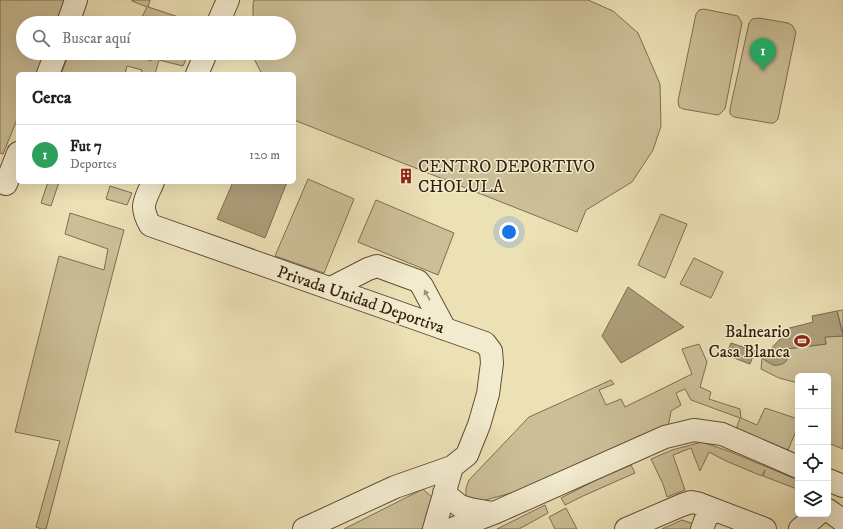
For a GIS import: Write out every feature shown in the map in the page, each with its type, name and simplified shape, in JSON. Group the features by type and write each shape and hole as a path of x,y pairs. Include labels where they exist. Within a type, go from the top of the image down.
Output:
{"street":[{"path":"70,16 76,0"},
{"path":"221,16 228,0"},
{"path":"49,72 53,60"},
{"path":"198,72 203,60"},
{"path":"6,184 16,158"},
{"name":"Privada Unidad Deportiva","path":"152,184 143,205 144,215 150,225 485,343 491,351 492,363 488,394 479,425 467,454 452,467"},
{"path":"331,288 368,268 377,266 418,281 445,329"},
{"path":"452,529 494,513 665,437 694,430 722,434 795,466"},
{"path":"434,529 452,467"},
{"path":"304,529 395,487 452,467"},
{"path":"830,481 843,486"},
{"path":"444,493 460,506 494,513"},
{"path":"626,529 691,502 765,529"},
{"path":"702,529 710,508"},
{"path":"831,512 843,520"},
{"path":"800,529 814,517"},
{"path":"838,529 843,527"}],"shaded area":[{"path":"0,0 68,0 62,16 16,16 16,60 44,60 40,72 16,72 16,122 3,154 0,153"},
{"path":"150,0 148,7 176,16 142,16 147,7 132,1"},
{"path":"254,0 588,0 613,11 638,33 660,84 661,126 653,150 632,182 586,210 577,232 296,121 296,72 261,72 255,60 296,60 296,16 253,16"},
{"path":"704,9 738,16 742,23 725,109 718,115 683,109 679,107 678,101 696,14 699,10"},
{"path":"759,18 788,23 792,25 796,32 778,119 774,123 734,117 730,114 749,23 752,19"},
{"path":"66,60 159,60 156,72 142,72 142,70 127,66 126,72 62,72"},
{"path":"159,60 186,60 183,66"},
{"path":"308,179 354,199 324,273 275,256"},
{"path":"47,184 58,184 51,206 41,203"},
{"path":"232,184 286,184 265,238 217,219"},
{"path":"110,186 132,193 127,205 106,199"},
{"path":"376,200 454,233 438,275 358,242"},
{"path":"70,213 124,230 46,529 41,529 36,527 60,441 15,432 59,256 104,270 108,249 65,234"},
{"path":"661,214 687,224 665,278 638,265"},
{"path":"694,258 723,272 711,298 680,284"},
{"path":"628,287 684,327 621,363 602,336"},
{"path":"843,310 843,333 837,311"},
{"name":"Balneario Casa Blanca","path":"837,311 843,336 825,337 826,344 786,349 786,361 779,365 773,365 762,358 782,337 782,330 813,322 812,316"},
{"path":"843,336 843,449 831,444 831,373 795,373 795,382 779,378 761,369 762,358 774,365 788,354 786,349 826,344 825,337"},
{"name":"Balneario Casa Blanca","path":"731,343 755,351 750,364 726,355"},
{"path":"699,344 707,362 700,387 711,392 709,399 740,409 741,418 757,425 765,408 795,418 795,433 788,450 735,432 740,418 691,400 685,389 676,393 681,405 671,411 668,428 530,488 478,502 466,499 466,488 469,480 529,417 611,380 614,384 599,390 606,405 621,399 625,407 692,374 682,349"},
{"path":"702,442 731,452 795,479 795,488 763,476 765,470 762,476 709,452 700,471 691,448 673,455 685,490 667,497 663,484 651,459 672,450"},
{"path":"631,465 635,473 565,505 561,498 596,480"},
{"path":"423,489 435,500 427,529 344,529"},
{"path":"545,505 548,513 519,529 497,529"},
{"path":"566,508 577,529 555,529 549,517"},
{"path":"682,520 691,523 691,529 662,529"}],"place":[{"name":"Fut 7","path":"763,71"},
{"name":"CENTRO DEPORTIVO CHOLULA","path":"406,176"},
{"name":"Balneario Casa Blanca","path":"802,341"}]}
